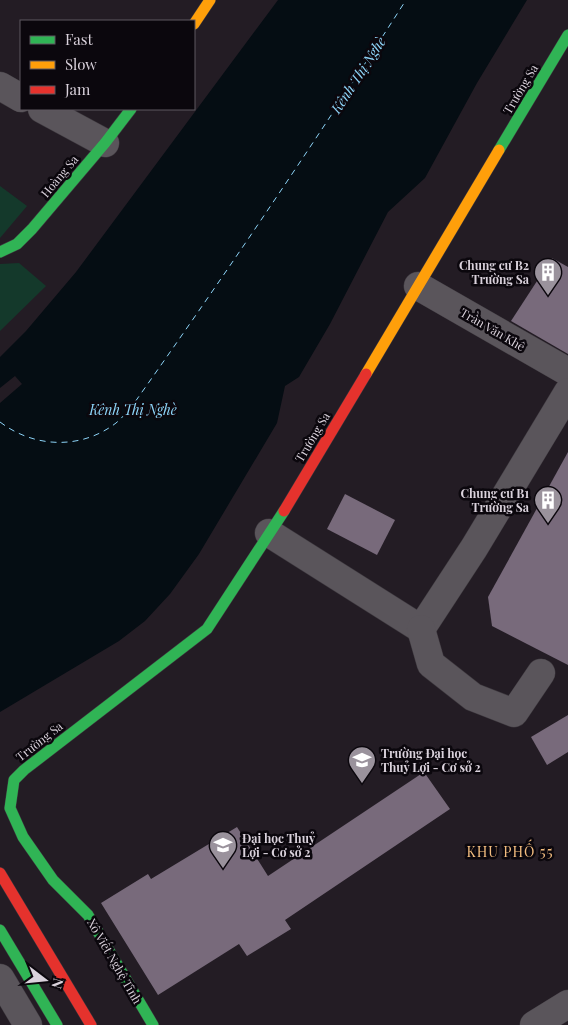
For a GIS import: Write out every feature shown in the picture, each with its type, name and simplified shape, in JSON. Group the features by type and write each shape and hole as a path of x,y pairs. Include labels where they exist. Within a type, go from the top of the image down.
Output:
{"street":[{"path":"195,22 210,0"},
{"name":"Trường Sa","path":"11,792 14,780 24,770 206,629 293,496 568,35"},
{"path":"0,86 20,97"},
{"path":"44,110 105,142"},
{"name":"Hoàng Sa","path":"0,252 17,244 25,237 130,110"},
{"name":"Trần Văn Khê","path":"418,286 568,372"},
{"path":"421,629 474,548 568,392"},
{"path":"269,533 421,629 431,664 473,697 514,712 541,673"},
{"name":"Xô Viết Nghệ Tĩnh","path":"11,792 10,808 22,837 53,880 88,915 152,1025"},
{"path":"0,873 91,1025"},
{"name":"Xô Viết Nghệ Tĩnh","path":"53,880 63,904"},
{"path":"0,930 57,1025"},
{"path":"0,978 28,1025"},
{"path":"534,1025 568,1004"}],"green space":[{"path":"0,186 27,206 0,238"},
{"path":"19,263 46,286 0,331 0,264"}],"water":[{"name":"Kênh Thị Nghè","path":"278,0 527,0 477,83 425,178 388,212 330,324 299,377 285,386 277,423 199,554 170,594 145,621 119,641 0,712 0,357 26,331 76,272"}],"pier":[{"path":"15,376 22,384 0,403 0,388"}],"building":[{"name":"Chung cư B2 Trường Sa","path":"552,258 568,267 568,354 511,321"},
{"name":"Chung cư B1 Trường Sa","path":"568,452 568,665 492,626 488,597"},
{"path":"345,494 395,520 377,555 327,529"},
{"path":"568,715 568,752 547,765 531,737"},
{"name":"Đại học Thuỷ Lợi - Cơ sở 2","path":"424,772 450,809 285,920 291,929 247,956 239,944 158,995 101,903 148,874 151,879 237,827 268,876"}],"ferry route":[{"path":"0,422 13,431 42,441 73,441 88,438 102,432 116,423 130,409 236,257 406,0"}],"traffic: fast":[{"path":"499,150 568,35"},
{"path":"0,252 17,244 32,229 105,143 130,110"},
{"path":"153,1025 88,915 53,880 23,837 10,808 14,780 24,770 207,629 284,511"},
{"path":"0,930 57,1025"}],"traffic: slow":[{"path":"195,22 210,0"},
{"path":"366,374 499,150"}],"traffic: jam":[{"path":"284,511 366,374"},
{"path":"0,873 91,1025"}],"place":[{"name":"Chung cư B2 Trường Sa","path":"548,296"},
{"name":"Chung cư B1 Trường Sa","path":"548,524"},
{"name":"Trường Đại học Thuỷ Lợi - Cơ sở 2","path":"362,784"},
{"name":"Đại học Thuỷ Lợi - Cơ sở 2","path":"223,869"}],"district":[{"name":"KHU PHỐ 55","path":"510,851"}]}
